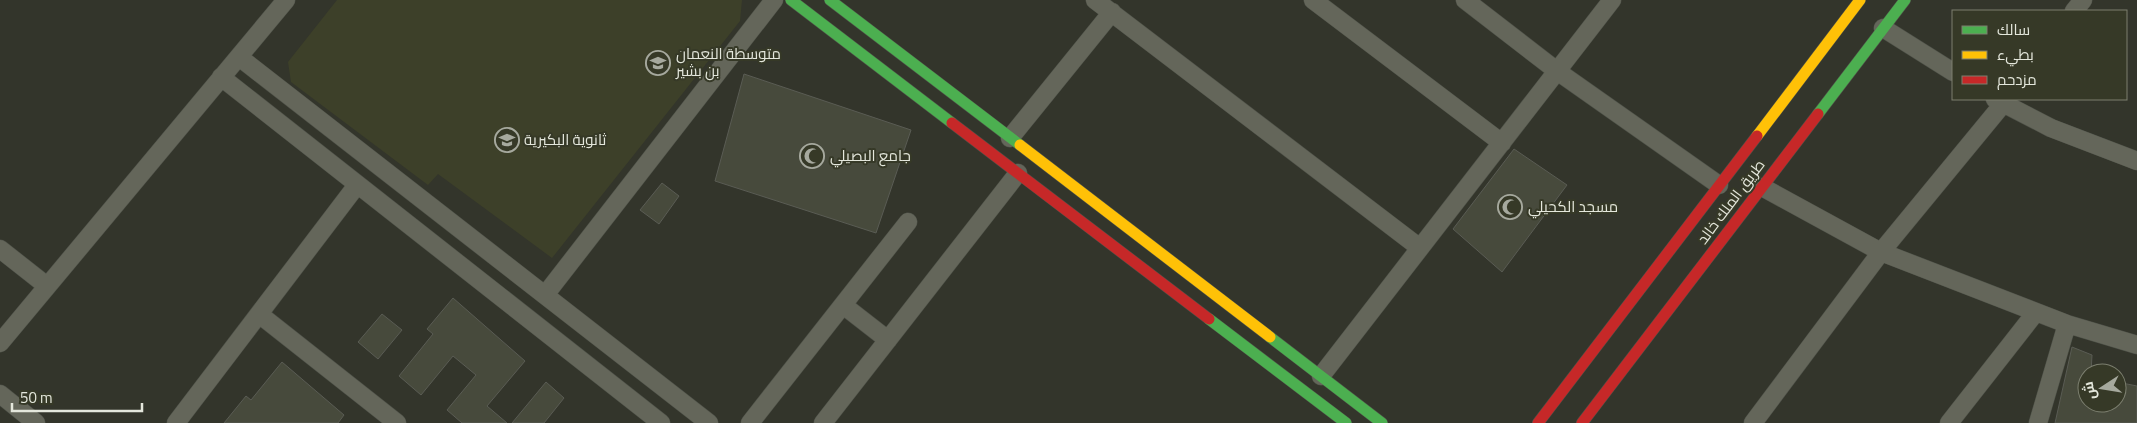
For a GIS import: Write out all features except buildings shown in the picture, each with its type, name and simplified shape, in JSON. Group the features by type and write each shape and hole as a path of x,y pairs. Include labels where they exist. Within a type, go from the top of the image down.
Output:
{"street":[{"path":"0,343 286,0"},
{"path":"545,295 774,0"},
{"path":"791,0 1346,423"},
{"path":"830,0 1382,423"},
{"path":"1095,0 1420,248"},
{"path":"1313,0 1502,143"},
{"path":"1465,0 1557,71 1719,185"},
{"path":"1321,376 1612,0"},
{"path":"1538,423 1860,0"},
{"name":"طريق الملك خالد","path":"1582,423 1905,0"},
{"path":"2075,10 2083,0"},
{"path":"1010,138 1112,12"},
{"path":"1884,28 1952,71"},
{"path":"238,56 709,423"},
{"path":"221,77 660,423"},
{"path":"1753,423 1881,252 2002,100 2051,128 2137,161"},
{"path":"823,423 1018,173"},
{"path":"180,421 358,184"},
{"path":"1762,187 1881,252 2067,324 2137,345"},
{"path":"750,423 908,222"},
{"path":"0,249 47,286"},
{"path":"843,305 888,340"},
{"path":"1949,423 2036,312"},
{"path":"259,314 397,423"},
{"path":"2038,423 2067,324"},
{"path":"0,394 36,423"}],"shaded area":[{"name":"ثانوية البكيرية","path":"337,0 742,0 740,21 552,258 438,174 428,185 291,82 288,62"}],"traffic: fast":[{"path":"791,0 952,123"},
{"path":"830,0 1020,145"},
{"path":"1818,114 1905,0"},
{"path":"1209,319 1346,423"},
{"path":"1270,337 1382,423"}],"traffic: slow":[{"path":"1757,136 1860,0"},
{"path":"1020,145 1270,337"}],"traffic: jam":[{"path":"1582,423 1818,114"},
{"path":"952,123 1209,319"},
{"path":"1538,423 1757,136"}],"place":[{"name":"متوسطة النعمان بن بشير","path":"658,63"},
{"name":"ثانوية البكيرية","path":"507,140"},
{"name":"جامع البصيلي","path":"812,156"},
{"name":"مسجد الكحيلي","path":"1510,207"}]}
